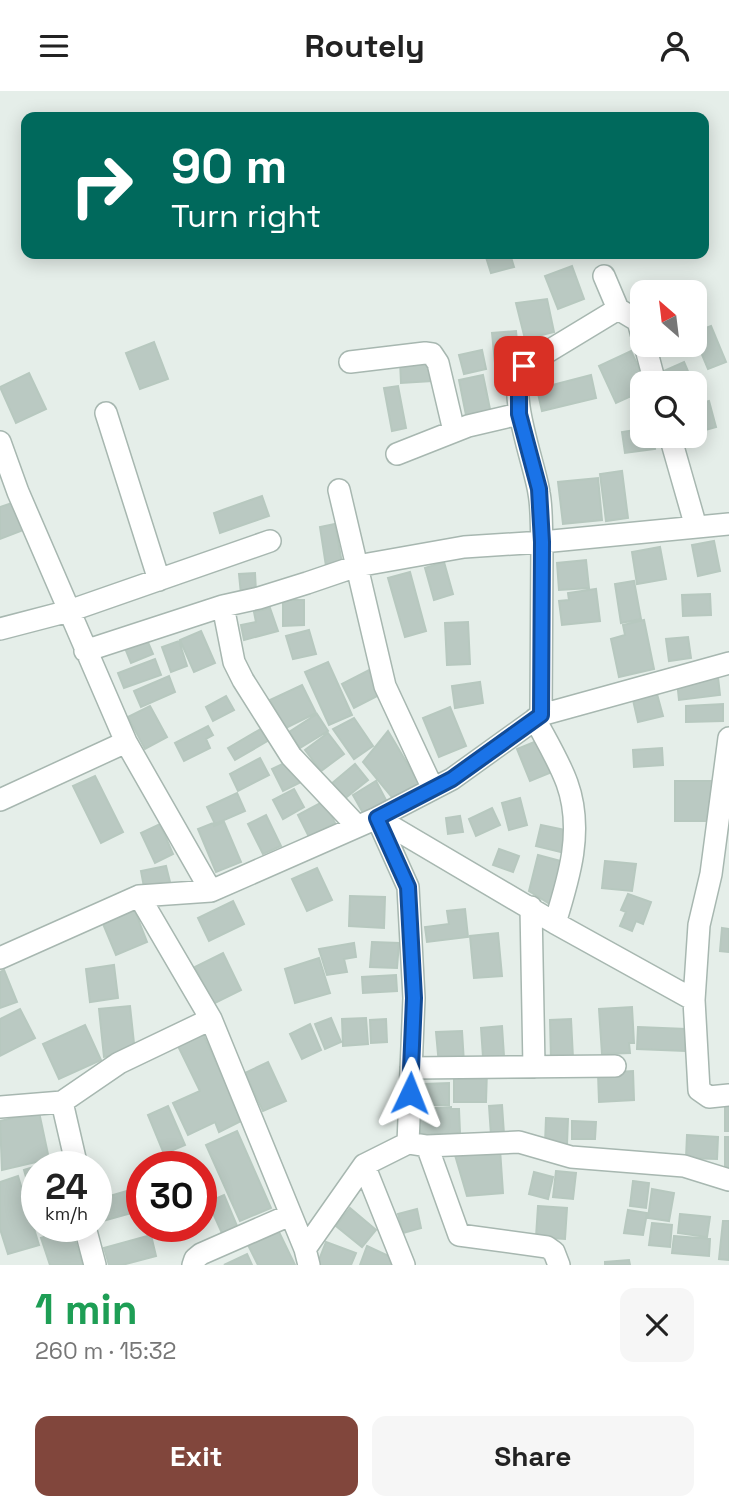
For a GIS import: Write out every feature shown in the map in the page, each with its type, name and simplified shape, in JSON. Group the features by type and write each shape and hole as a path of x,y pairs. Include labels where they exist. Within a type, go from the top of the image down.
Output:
{"street":[{"path":"604,276 618,309 630,316"},
{"path":"555,923 572,868 575,828 566,780 538,717 542,542 539,489 519,414 519,372 524,366 618,309"},
{"path":"350,362 432,354 438,363 454,431"},
{"path":"106,413 159,580"},
{"path":"397,454 454,431 519,414"},
{"path":"0,442 18,492 126,742 211,891"},
{"path":"673,448 696,527"},
{"path":"339,490 386,686 433,789"},
{"path":"85,651 357,566 464,547 729,524"},
{"path":"0,629 69,611 270,541"},
{"path":"223,606 234,662 243,680 291,756 356,825"},
{"path":"0,958 138,897 211,891 377,818 452,779 538,717 729,663"},
{"path":"729,739 720,874 699,925 694,1000 699,1090 709,1097 729,1095"},
{"path":"0,800 126,742"},
{"path":"377,818 555,923 694,1000"},
{"path":"377,818 408,887 414,998 411,1068 417,1145 459,1235 547,1247 554,1252 559,1265"},
{"path":"138,897 211,1019 307,1257"},
{"path":"531,907 534,1067"},
{"path":"0,1107 62,1102 119,1063 211,1019"},
{"path":"411,1068 615,1066"},
{"path":"62,1102 73,1151"},
{"path":"307,1257 364,1165 417,1145 512,1141 571,1157 684,1166 729,1180"},
{"path":"364,1165 404,1265"},
{"path":"193,1265 201,1254 290,1215"},
{"path":"89,1242 95,1265"}],"building":[{"path":"487,259 512,259 514,267 491,273"},
{"path":"572,266 584,299 558,309 545,276"},
{"path":"547,299 554,332 525,339 516,303"},
{"path":"711,326 726,362 708,369 703,357 707,357 707,328"},
{"path":"516,331 520,370 496,373 492,333"},
{"path":"154,342 168,379 140,389 126,353"},
{"path":"482,350 486,369 464,374 459,355"},
{"path":"630,351 630,357 634,357 640,371 630,371 630,397 616,403 599,366"},
{"path":"432,360 432,381 401,383 400,361"},
{"path":"684,362 688,371 664,371"},
{"path":"29,373 46,409 16,423 0,387"},
{"path":"483,375 491,414 467,420 459,380"},
{"path":"591,375 596,398 542,411 537,389"},
{"path":"398,386 406,428 392,431 384,388"},
{"path":"707,402 716,427 707,430"},
{"path":"630,431 630,448 655,449 625,453 622,432"},
{"path":"622,471 628,518 606,521 600,474"},
{"path":"598,478 602,520 563,524 558,482"},
{"path":"262,496 269,516 220,533 214,513"},
{"path":"15,502 26,529 0,539 0,507"},
{"path":"335,524 342,563 326,566 320,527"},
{"path":"714,541 720,571 698,576 692,545"},
{"path":"660,547 666,579 637,584 632,552"},
{"path":"586,560 589,588 559,590 557,563"},
{"path":"444,562 453,594 434,600 425,568"},
{"path":"410,572 426,631 405,637 388,578"},
{"path":"255,573 256,592 241,594 239,574"},
{"path":"634,581 641,619 621,623 615,584"},
{"path":"596,589 600,621 562,625 559,601 569,600 568,593"},
{"path":"710,594 711,615 683,616 682,595"},
{"path":"283,600 304,600 304,625 283,626"},
{"path":"270,608 278,631 244,640 241,625 256,622 254,612"},
{"path":"644,620 654,669 619,677 611,639 625,635 623,625"},
{"path":"468,622 470,664 447,665 445,623"},
{"path":"309,630 316,654 293,659 286,636"},
{"path":"201,631 215,663 194,672 180,640"},
{"path":"688,637 691,658 669,661 666,639"},
{"path":"147,640 153,654 131,663 125,648"},
{"path":"179,641 187,666 171,672 162,647"},
{"path":"155,659 161,675 124,688 118,673"},
{"path":"328,662 352,715 329,725 305,672"},
{"path":"369,670 381,694 354,708 342,684"},
{"path":"169,676 175,692 141,707 134,691"},
{"path":"718,677 720,695 679,700 677,681"},
{"path":"480,682 483,703 455,708 452,686"},
{"path":"302,685 316,713 284,729 270,700"},
{"path":"657,694 663,716 638,722 633,700"},
{"path":"226,696 234,710 213,721 206,707"},
{"path":"723,704 723,721 686,722 686,706"},
{"path":"150,706 167,737 145,749 128,717"},
{"path":"450,707 466,746 439,757 423,718"},
{"path":"317,714 328,731 300,748 289,732"},
{"path":"354,718 373,746 354,759 333,729"},
{"path":"208,726 213,735 206,739 210,748 184,761 175,743"},
{"path":"264,727 271,739 235,760 228,748"},
{"path":"388,731 420,785 395,801 363,762"},
{"path":"328,733 344,754 321,771 305,750"},
{"path":"539,740 552,772 530,781 517,749"},
{"path":"662,748 663,765 634,767 633,750"},
{"path":"260,758 269,775 238,791 230,774"},
{"path":"291,760 301,782 283,791 272,769"},
{"path":"355,764 368,780 344,799 331,784"},
{"path":"95,776 123,832 101,843 73,786"},
{"path":"376,781 386,800 363,813 353,795"},
{"path":"675,781 713,781 713,821 675,821"},
{"path":"294,789 304,807 283,819 273,800"},
{"path":"237,793 245,811 215,824 207,807"},
{"path":"520,798 527,825 509,830 502,803"},
{"path":"324,801 335,823 309,837 298,815"},
{"path":"492,808 500,825 476,836 469,819"},
{"path":"266,815 281,846 263,854 248,824"},
{"path":"460,816 463,832 448,834 446,818"},
{"path":"224,822 241,862 216,872 198,829"},
{"path":"160,824 173,854 155,863 141,833"},
{"path":"541,825 570,831 565,853 536,846"},
{"path":"499,849 519,856 513,872 493,865"},
{"path":"538,855 568,863 553,906 529,891"},
{"path":"605,861 636,864 632,891 602,888"},
{"path":"166,866 170,882 144,887 141,871"},
{"path":"317,868 332,900 307,911 292,879"},
{"path":"628,894 651,902 643,924 636,921 632,931 620,926 626,912 621,910"},
{"path":"350,896 385,897 384,928 349,926"},
{"path":"233,901 244,924 209,941 198,918"},
{"path":"133,906 147,942 116,955 101,919"},
{"path":"465,909 468,937 427,942 425,927 449,924 447,911"},
{"path":"722,928 729,929 729,952 720,951"},
{"path":"498,933 502,976 474,978 470,936"},
{"path":"372,942 399,943 397,968 370,967"},
{"path":"354,943 356,957 344,959 347,972 327,975 319,949"},
{"path":"223,953 241,990 213,1004 195,967"},
{"path":"319,958 330,993 295,1003 285,969"},
{"path":"114,965 118,998 90,1002 86,969"},
{"path":"4,970 17,1002 0,1008 0,972"},
{"path":"396,975 397,991 363,993 362,977"},
{"path":"130,1006 135,1053 104,1057 99,1009"},
{"path":"632,1007 634,1043 629,1043 630,1053 602,1054 599,1009"},
{"path":"20,1009 35,1038 0,1056 0,1019"},
{"path":"331,1018 341,1042 325,1049 315,1024"},
{"path":"366,1018 368,1044 343,1046 342,1019"},
{"path":"386,1019 387,1042 371,1043 370,1020"},
{"path":"571,1019 573,1058 551,1059 550,1020"},
{"path":"310,1024 321,1050 302,1059 290,1034"},
{"path":"85,1025 101,1060 59,1079 43,1044"},
{"path":"502,1026 504,1056 483,1057 481,1028"},
{"path":"638,1027 686,1029 685,1051 637,1049"},
{"path":"462,1031 464,1063 439,1065 436,1032"},
{"path":"202,1032 243,1120 219,1132 215,1122 188,1135 173,1103 200,1091 177,1044"},
{"path":"268,1062 286,1101 263,1111 245,1073"},
{"path":"454,1069 487,1070 486,1102 454,1102"},
{"path":"633,1071 634,1100 599,1102 598,1073"},
{"path":"449,1083 449,1105 424,1105 424,1084"},
{"path":"725,1101 729,1101 729,1131 725,1131"},
{"path":"502,1105 504,1134 491,1135 489,1106"},
{"path":"168,1106 185,1145 171,1151 163,1151 148,1115"},
{"path":"419,1109 459,1109 460,1133 420,1136"},
{"path":"39,1112 47,1151 21,1151 21,1166 2,1170 0,1121"},
{"path":"546,1118 568,1119 567,1144 545,1143"},
{"path":"572,1121 596,1122 595,1139 572,1139"},
{"path":"237,1131 271,1208 240,1221 217,1170 217,1151 209,1151 206,1145"},
{"path":"687,1135 718,1137 717,1159 686,1158"},
{"path":"725,1137 729,1137 729,1167 725,1167"},
{"path":"500,1149 503,1193 467,1196 455,1155"},
{"path":"556,1171 576,1173 573,1199 553,1197"},
{"path":"534,1172 553,1177 548,1199 529,1194"},
{"path":"18,1176 21,1186 21,1242 38,1242 39,1245 8,1254 0,1229 0,1182"},
{"path":"633,1181 649,1183 646,1208 630,1206"},
{"path":"652,1189 674,1193 669,1221 648,1218"},
{"path":"126,1191 126,1215 112,1218 112,1195"},
{"path":"224,1195 240,1233 225,1240 217,1222 217,1198"},
{"path":"538,1206 567,1208 565,1239 536,1237"},
{"path":"350,1208 376,1230 362,1247 336,1226"},
{"path":"417,1209 421,1228 403,1233 398,1214"},
{"path":"628,1210 647,1213 643,1235 624,1233"},
{"path":"680,1214 710,1217 707,1237 678,1233"},
{"path":"723,1221 729,1221 729,1260 719,1259"},
{"path":"652,1223 672,1225 670,1247 649,1245"},
{"path":"278,1230 295,1265 258,1265 248,1245"},
{"path":"674,1236 710,1239 709,1256 672,1253"},
{"path":"42,1242 76,1242 83,1265 50,1265"},
{"path":"126,1242 153,1242 156,1256 122,1265 109,1265 104,1248"},
{"path":"326,1242 356,1253 351,1265 317,1265"},
{"path":"367,1246 393,1258 391,1265 360,1265"},
{"path":"247,1254 252,1265 224,1265"},
{"path":"629,1260 630,1265 605,1265 605,1262"}],"route":[{"path":"410,1093 414,998 408,887 377,818 452,779 541,715 540,496 519,414 519,372 524,366"}]}
